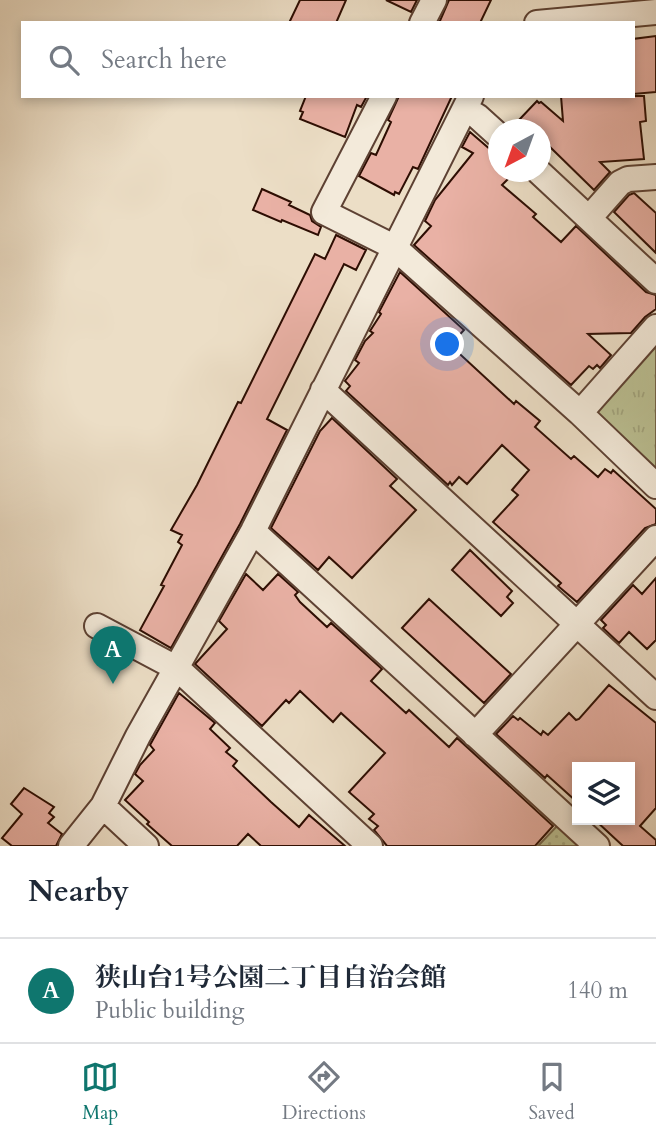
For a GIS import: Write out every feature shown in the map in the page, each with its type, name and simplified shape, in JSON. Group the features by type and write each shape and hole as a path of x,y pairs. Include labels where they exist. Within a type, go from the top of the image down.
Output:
{"street":[{"path":"423,21 433,0"},
{"path":"559,21 656,12"},
{"path":"383,98 324,212 394,247 580,413 656,486"},
{"path":"71,846 103,806 138,736 178,669 253,531 468,103 488,126"},
{"path":"590,218 620,183 628,179 656,177"},
{"path":"550,182 656,281"},
{"path":"580,413 656,327"},
{"path":"323,390 656,697"},
{"path":"253,531 597,846"},
{"path":"475,735 656,538"},
{"path":"97,626 178,669 370,846"},
{"path":"103,806 146,846"}],"green space":[{"path":"656,341 656,473 596,419 597,408"},
{"path":"558,825 581,846 538,846"}],"building":[{"path":"300,0 346,0 337,21 290,21"},
{"path":"386,0 417,0 411,12"},
{"path":"449,0 491,0 481,21 440,21"},
{"path":"656,36 656,92 635,94 635,39"},
{"path":"644,96 646,121 640,122 644,159 600,162 610,172 594,190 551,148 551,119 520,119 537,101 563,121 561,98"},
{"path":"305,98 366,98 361,107 357,105 345,137 300,119 303,112 300,111"},
{"path":"398,98 451,98 418,169 413,167 399,194 395,192 394,195 359,176 371,153 376,155 391,122 388,120"},
{"path":"470,132 488,148 488,182 505,182 502,185 536,214 533,217 561,242 576,226 646,292 656,295 656,309 631,333 588,334 611,355 600,368 597,365 593,369 589,366 571,385 414,245 431,226 425,221 435,200 473,153 462,147"},
{"path":"262,189 291,202 289,205 310,215 312,221 321,227 318,235 253,210"},
{"path":"634,193 656,213 656,253 614,212"},
{"path":"336,235 366,250 356,270 344,264 267,419 287,430 240,524 171,648 140,630 182,545 178,542 182,535 171,530 197,485 238,402 241,403 315,254 325,259"},
{"path":"400,272 464,330 450,345 514,404 516,401 540,421 535,427 571,459 574,456 598,477 605,469 611,473 613,470 656,509 656,524 645,528 577,602 558,586 561,583 493,522 518,495 512,490 529,470 502,445 467,484 459,477 452,485 450,482 448,485 346,391 350,386 345,381 359,363 355,360 365,341 373,333 370,331 381,314 379,312"},
{"path":"332,418 397,479 390,486 416,510 352,578 329,557 318,570 271,528 320,431"},
{"path":"470,550 512,591 507,597 513,603 501,616 452,570"},
{"path":"246,574 263,590 278,574 298,592 295,595 300,602 327,627 331,623 382,669 371,681 406,713 409,710 449,747 457,738 553,826 535,846 387,846 374,830 378,826 369,819 374,814 349,792 385,753 341,713 333,722 300,691 289,703 286,700 262,726 195,664 227,629 219,621"},
{"path":"656,578 656,640 647,649 629,632 619,643 603,628 606,625 601,620 633,585 642,594"},
{"path":"429,599 511,674 484,703 402,628"},
{"path":"609,685 656,723 656,808 640,826 656,840 656,846 623,846 600,825 635,825 635,762 572,762 572,798 547,775 545,778 496,734 513,716 518,720 520,718 541,735 543,731 548,735 569,713 576,720"},
{"path":"179,693 215,723 210,729 230,748 226,752 237,761 233,766 271,802 299,827 309,815 345,846 261,846 248,834 237,846 172,846 147,824 149,822 125,800 143,781 135,774 154,750 150,745"},
{"path":"24,788 54,807 49,813 54,817 48,823 62,834 56,846 12,846 2,838 22,814 11,804"}],"place":[{"name":"狭山台1号公園二丁目自治会館","path":"113,684"}]}
